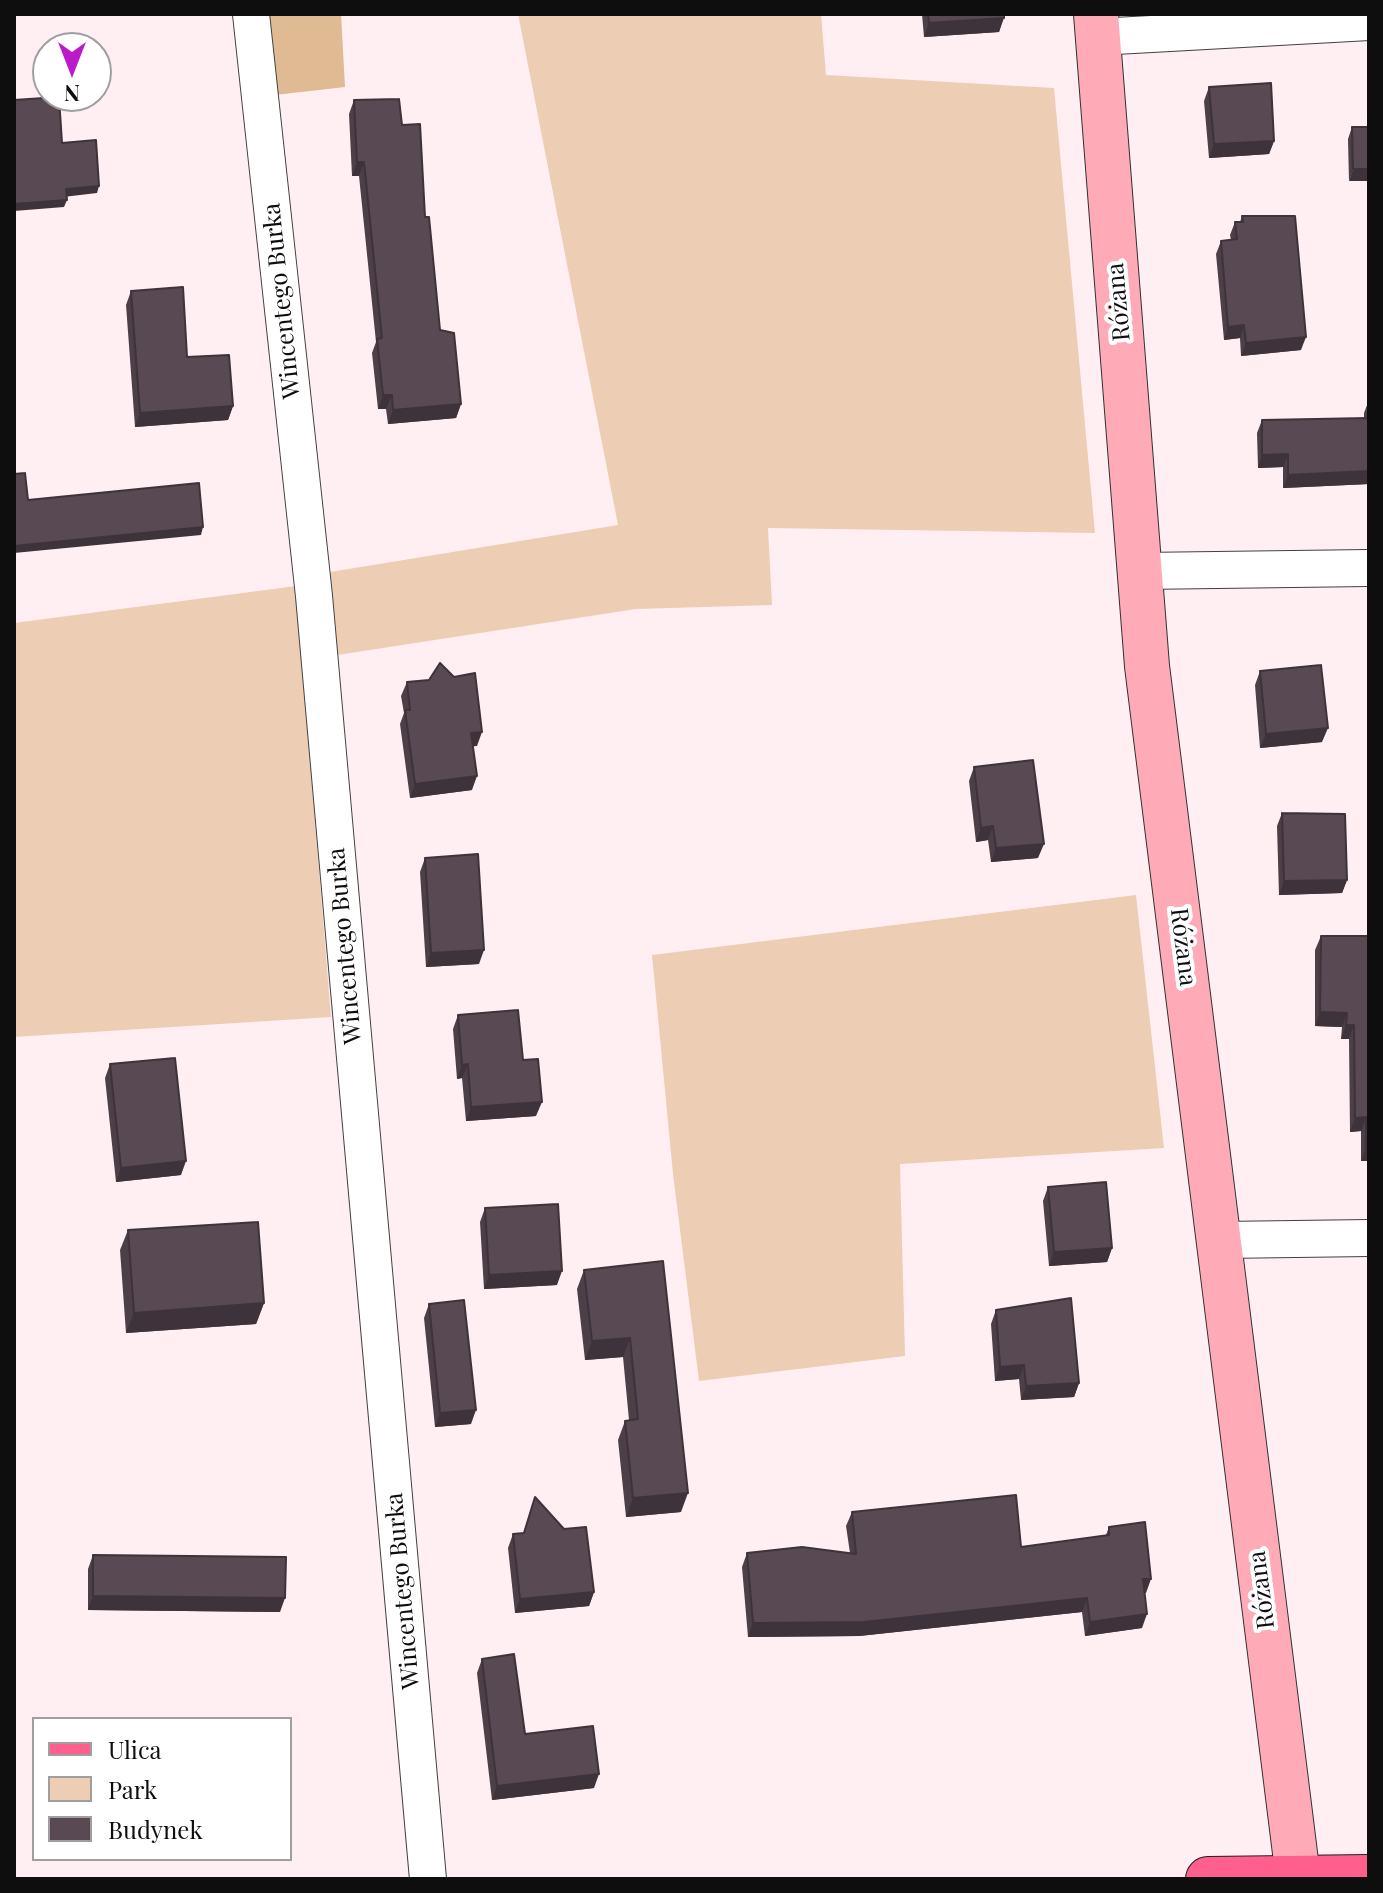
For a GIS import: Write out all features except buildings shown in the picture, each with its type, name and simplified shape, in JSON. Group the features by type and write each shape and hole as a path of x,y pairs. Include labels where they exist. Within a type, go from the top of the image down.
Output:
{"main road":[{"path":"1208,1879 1369,1877"}],"street":[{"name":"Wincentego Burka","path":"251,14 314,596 428,1879"},
{"path":"1097,25 1369,22"},
{"name":"Różana","path":"1097,25 1147,666 1221,1240 1298,1878"},
{"path":"1140,571 1369,568"},
{"path":"1221,1240 1369,1238"}],"green space":[{"path":"518,14 821,14 826,75 1054,88 1095,533 768,528 772,605 636,609 331,656 324,573 618,525"},
{"path":"296,586 331,1017 14,1037 14,623"},
{"path":"1136,895 1164,1148 900,1164 905,1356 699,1381 673,1174 652,955"}],"shaded area":[{"path":"267,14 341,14 345,87 275,95"}]}
